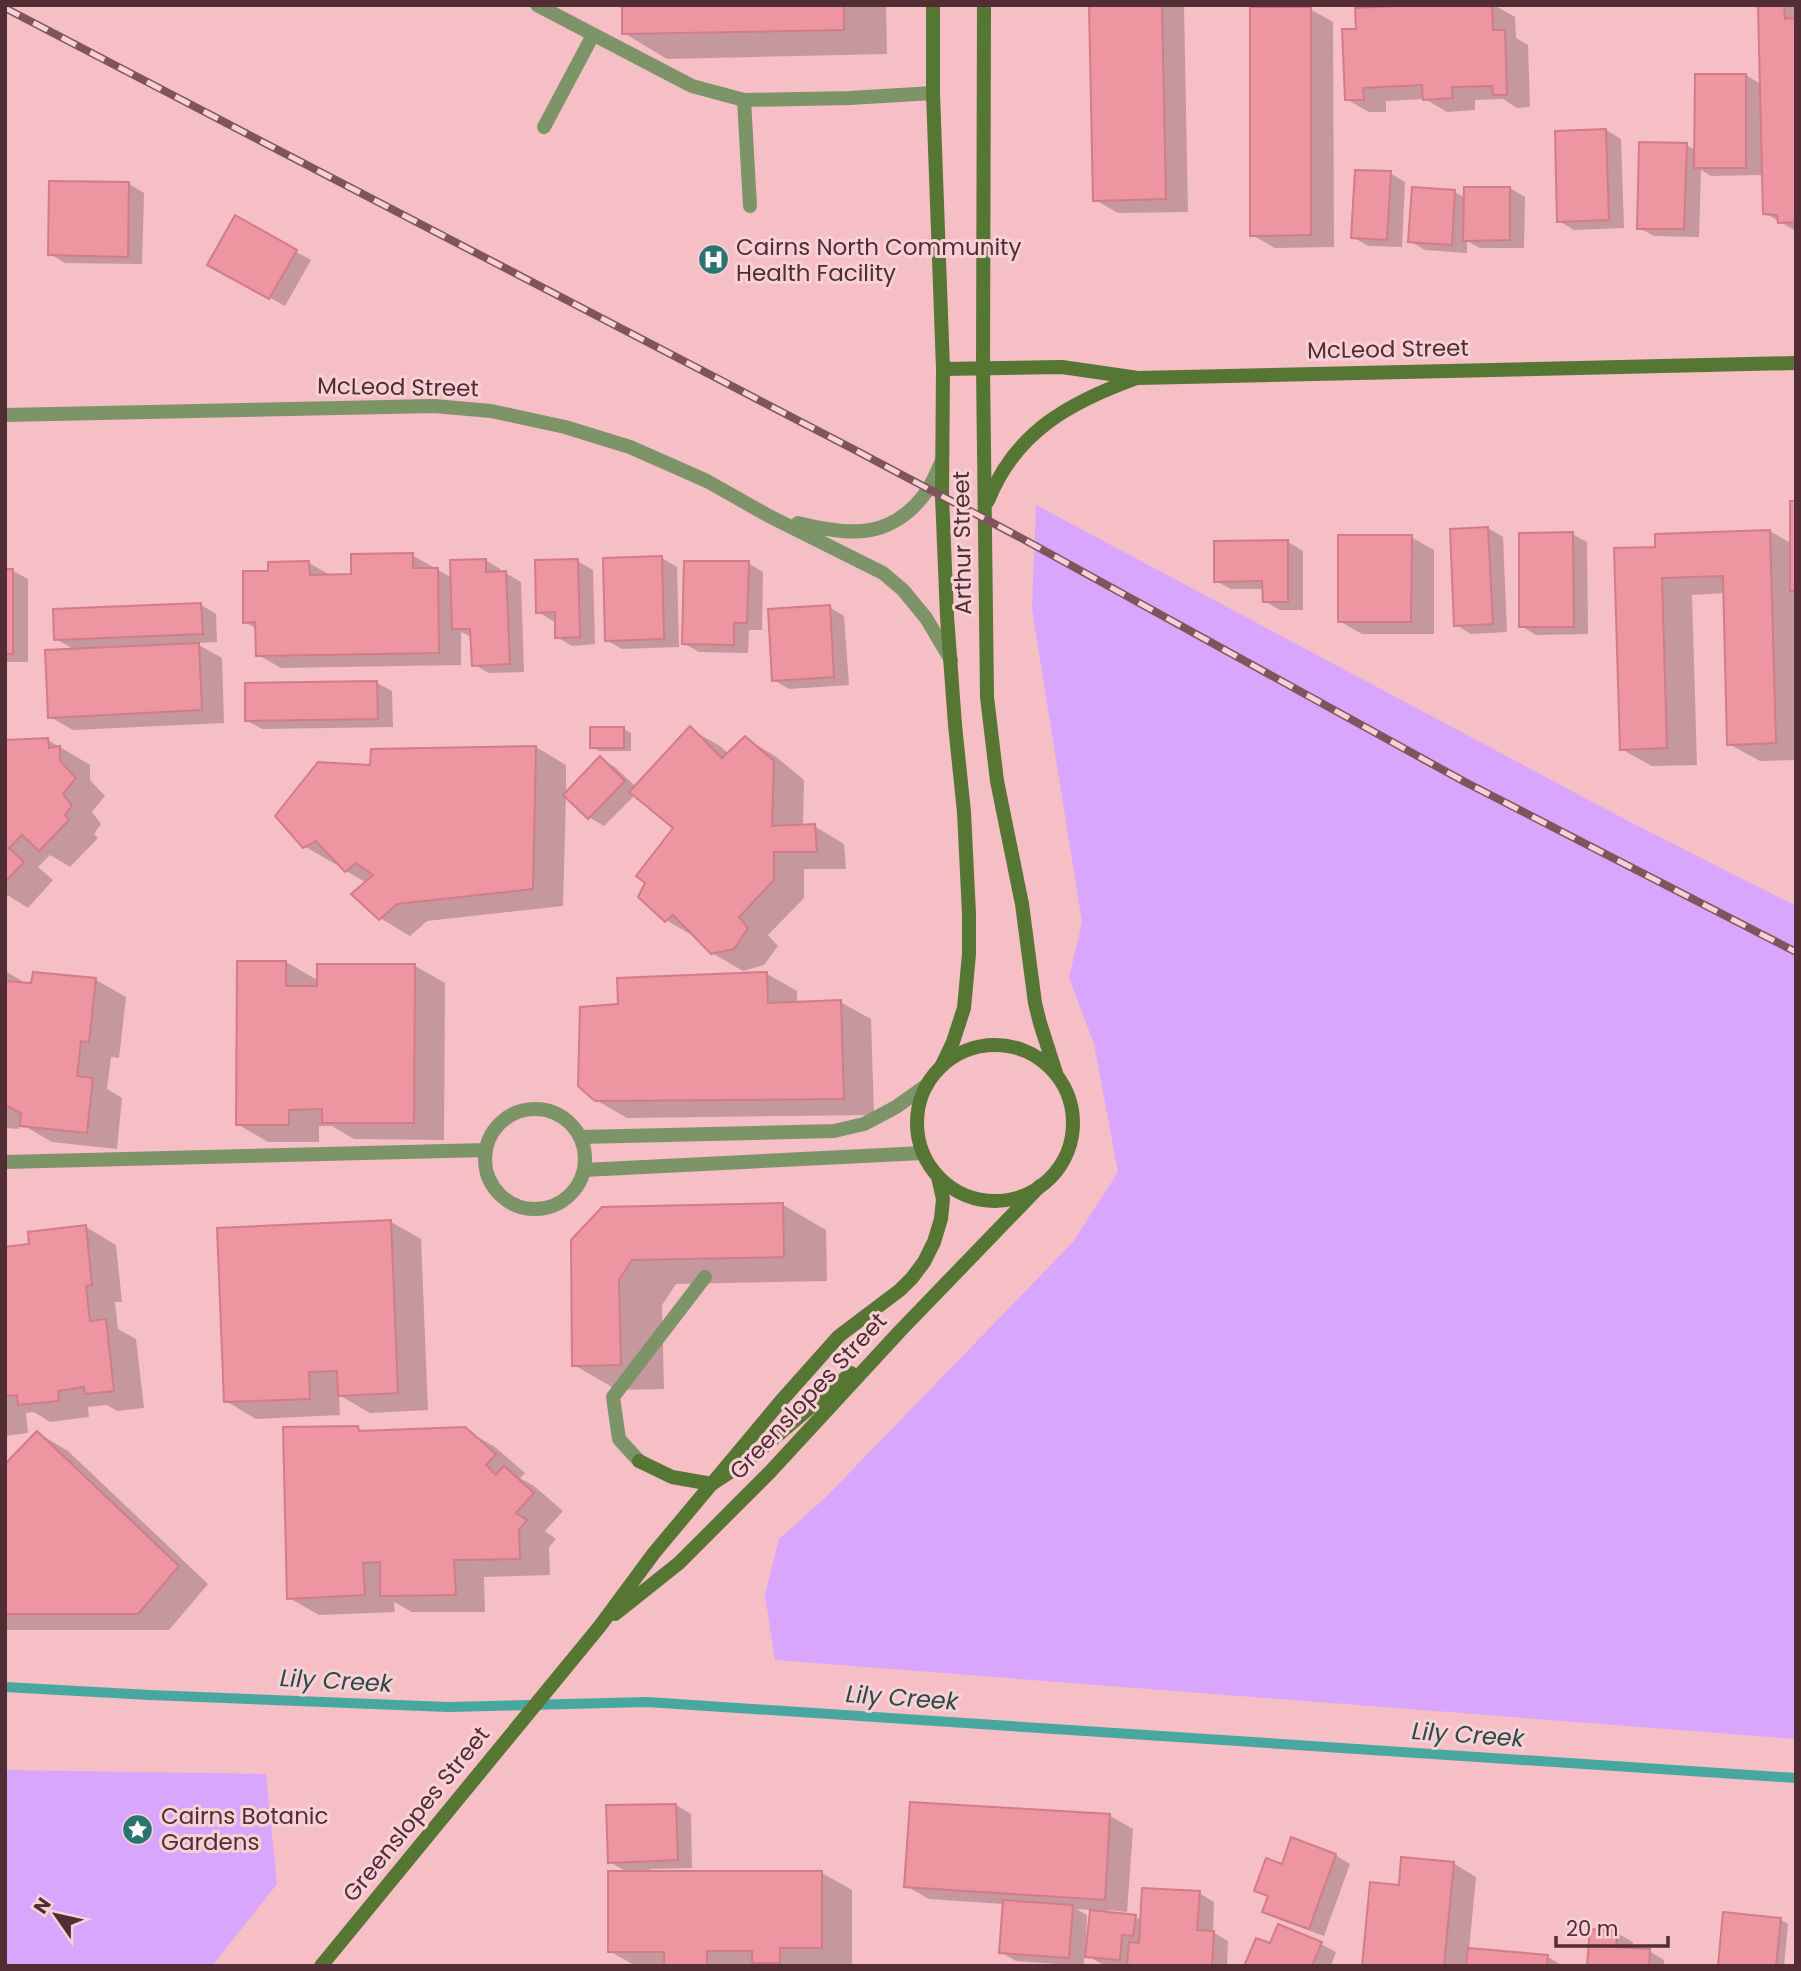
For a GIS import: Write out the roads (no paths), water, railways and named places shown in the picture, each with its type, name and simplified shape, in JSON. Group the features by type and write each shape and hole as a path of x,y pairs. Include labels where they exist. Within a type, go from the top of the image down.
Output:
{"street":[{"path":"537,5 692,86 744,100 933,93"},
{"name":"Arthur Street","path":"933,5 933,93 943,369 942,496 951,662 968,867 969,954 964,1008 942,1065"},
{"name":"Arthur Street","path":"984,5 983,368 986,657 998,781 1022,904 1035,1003 1056,1073"},
{"path":"544,127 593,35"},
{"path":"744,100 750,206"},
{"name":"McLeod Street","path":"943,369 1062,367 1138,377 1796,362"},
{"path":"985,508 997,479 1011,457 1030,436 1063,412 1138,377"},
{"name":"McLeod Street","path":"5,415 434,406 491,411 565,427 630,447 707,481 769,516 883,573 903,590 926,618 951,662"},
{"name":"McLeod Street","path":"769,516 854,533 869,531 893,522 913,508 929,489 942,461"},
{"path":"988,1045 1014,1046 1037,1056 1056,1073 1068,1095 1073,1121 1069,1145 1058,1168 1040,1186 1020,1196 998,1201 976,1199 955,1191 929,1166 917,1136 919,1101 933,1074 942,1065 964,1051 988,1045"},
{"path":"580,1137 834,1131 864,1124 896,1107 927,1085"},
{"path":"529,1109 544,1110 559,1115 572,1124 580,1137 584,1170 577,1185 565,1198 551,1206 533,1209 516,1206 502,1196 491,1183 486,1167 486,1150 501,1122 529,1109"},
{"path":"5,1162 486,1150"},
{"path":"584,1170 923,1153"},
{"name":"Greenslopes Street","path":"321,1966 600,1626 654,1553 819,1357 839,1336 912,1278 934,1242 941,1219 943,1199 938,1177"},
{"name":"Greenslopes Street","path":"600,1626 678,1563 770,1472 900,1331 1040,1186"},
{"path":"705,1277 613,1397 619,1439 639,1461 672,1477 712,1484 747,1461 900,1331"}],"waterway":[{"name":"Lily Creek","path":"5,1687 448,1707 647,1702 1796,1778"}],"railway":[{"path":"5,8 855,450 1023,539 1465,782 1796,952"}],"place":[{"name":"Cairns North Community Health Facility","path":"713,260"},
{"name":"Cairns Botanic Gardens","path":"138,1829"}]}
